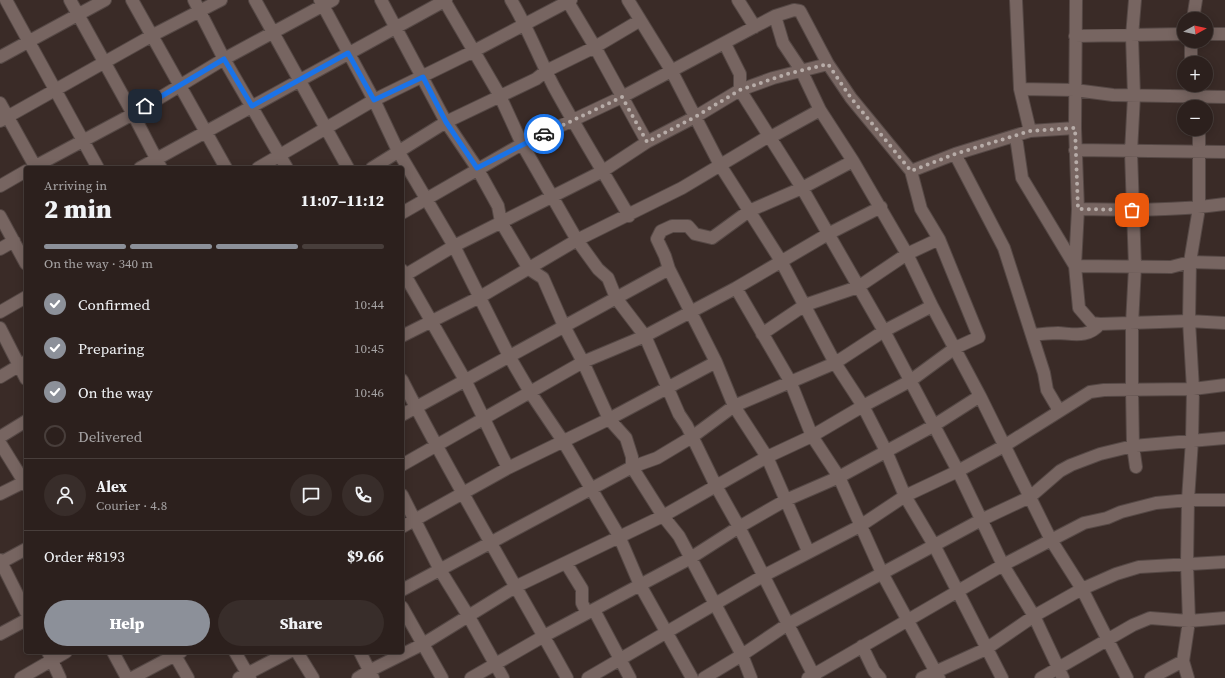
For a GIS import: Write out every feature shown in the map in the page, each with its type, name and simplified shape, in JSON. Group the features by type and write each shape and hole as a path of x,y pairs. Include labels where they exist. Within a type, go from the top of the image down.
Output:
{"street":[{"path":"6,0 97,166"},
{"path":"70,0 159,164 206,131 445,0 500,96 522,144 577,240 598,269 608,278 616,298 646,336 666,387 716,486 740,527 788,624 812,677 908,619 1003,565 1084,523 1107,518 1140,506 1188,500 1225,500"},
{"path":"0,57 105,0"},
{"path":"132,0 181,85 225,166"},
{"path":"194,0 224,59 286,166"},
{"path":"4,118 153,35 221,0"},
{"path":"255,0 347,166"},
{"path":"381,0 446,122 477,168 498,206 501,222 529,269 543,278 564,326 583,362 609,419 626,438 632,457 632,467 663,516 679,536 689,559 716,604 742,655 751,678"},
{"path":"511,0 526,25 546,71 573,121 629,216"},
{"path":"628,0 639,21 671,70 720,165 781,262 835,363 862,406 886,451 905,496 934,545 956,592 1002,678"},
{"path":"738,0 755,27"},
{"path":"1016,0 1020,89 1030,131"},
{"path":"1076,0 1075,150 1078,209 1075,266 1079,308 1092,323 1100,324 1189,321 1225,323"},
{"path":"1135,0 1132,36 1134,96 1131,152 1135,267 1132,324 1132,389 1133,446 1136,467"},
{"path":"1194,12 1196,0"},
{"path":"262,166 326,130 374,100 526,25 569,1 647,142"},
{"path":"36,166 133,114 224,59 325,2 348,53 374,100 398,151 454,246 509,356 530,392 563,441 619,536 640,585 692,678"},
{"path":"358,678 371,674 423,644 517,586 663,516 767,457 812,436 862,406 910,381 955,348 979,337 939,239 921,209 911,171 851,98 828,64 800,11 794,10 775,16 725,44 671,70 622,97 522,144 477,168 404,212"},
{"path":"775,16 783,43 801,70 820,110 853,161 908,254 932,306 980,396 1051,540 1082,589 1106,640 1127,678"},
{"path":"375,166 446,122 536,79 546,71 595,47 639,21"},
{"path":"1075,36 1177,34"},
{"path":"1213,34 1225,34"},
{"path":"725,44 740,74 740,90 758,116 770,138 802,188 884,331 958,471 1003,565 1034,616 1061,673"},
{"path":"404,273 552,195 603,171 647,142 695,117 740,90 801,70 828,64"},
{"path":"1020,89 1075,90 1134,96 1225,97"},
{"path":"0,103 4,118 31,166"},
{"path":"404,335 480,297 577,240 629,216 682,188 764,139 770,138 820,110"},
{"path":"911,171 955,154 1016,137 1030,131 1075,128"},
{"path":"1188,678 1183,661 1189,621 1187,564 1188,500 1192,440 1193,388 1189,321 1190,262 1199,208 1199,136"},
{"path":"1016,137 1022,178 1075,266"},
{"path":"1075,150 1199,153 1225,152"},
{"path":"955,154 1004,248 1044,373 1047,390 1057,407 1057,412"},
{"path":"808,551 767,457 734,406 716,362 692,311 669,269 657,239 661,231 672,226 688,226 695,234 712,238 749,211 802,188 853,161"},
{"path":"0,186 24,172"},
{"path":"1078,209 1132,210 1199,208 1225,204"},
{"path":"404,464 484,420 583,362 646,336 736,288 828,234 881,207"},
{"path":"0,216 24,260"},
{"path":"762,334 805,305 858,287 908,254 939,239"},
{"path":"0,249 14,241"},
{"path":"1075,266 1171,267 1190,262 1225,263"},
{"path":"404,414 669,269"},
{"path":"404,276 432,321 465,380 508,468"},
{"path":"736,288 790,381 812,436 839,477 882,573 937,674"},
{"path":"0,312 24,298"},
{"path":"404,589 591,488 632,467 657,458 692,437 734,406 835,363 884,331 932,306"},
{"path":"1032,335 1057,333 1086,334 1095,331 1100,324"},
{"path":"0,328 23,364 0,376"},
{"path":"404,525 508,468 609,419 666,387 716,362"},
{"path":"404,384 462,494 479,519 490,542 517,586 567,678"},
{"path":"588,678 763,576 808,551 860,526 905,496 958,471 1004,446 1090,392 1104,390 1193,388 1225,385"},
{"path":"471,678 544,636 689,559 786,500 839,477 933,426 980,396"},
{"path":"0,436 24,422"},
{"path":"704,678 742,655 788,624 981,520 1030,497 1060,471 1071,465 1100,454 1133,446 1225,438"},
{"path":"0,443 24,480"},
{"path":"0,494 24,482"},
{"path":"404,498 440,570 469,617 503,678"},
{"path":"24,550 0,562 24,608"},
{"path":"922,678 937,674 986,649 1034,616 1082,589 1116,574 1138,567 1225,562"},
{"path":"566,563 582,589 582,603 591,611 630,678"},
{"path":"404,611 442,678"},
{"path":"1041,678 1061,673 1106,640 1150,618 1189,621 1225,618"},
{"path":"0,634 24,621"},
{"path":"862,646 874,671 880,678"},
{"path":"114,654 126,678"},
{"path":"132,678 174,654"},
{"path":"176,654 188,678"},
{"path":"236,654 245,676 285,654"},
{"path":"298,654 313,678"},
{"path":"361,654 371,674"},
{"path":"21,678 50,656 60,678"},
{"path":"1151,678 1183,661"}],"way so far":[{"path":"544,134 622,97 647,142 695,117 740,90 773,78 828,64 851,98 911,171 955,154 1016,137 1030,131 1075,128 1078,209 1132,210"}],"route":[{"path":"145,106 224,59 252,106 348,53 374,100 423,77 446,122 477,168 544,134"}]}
